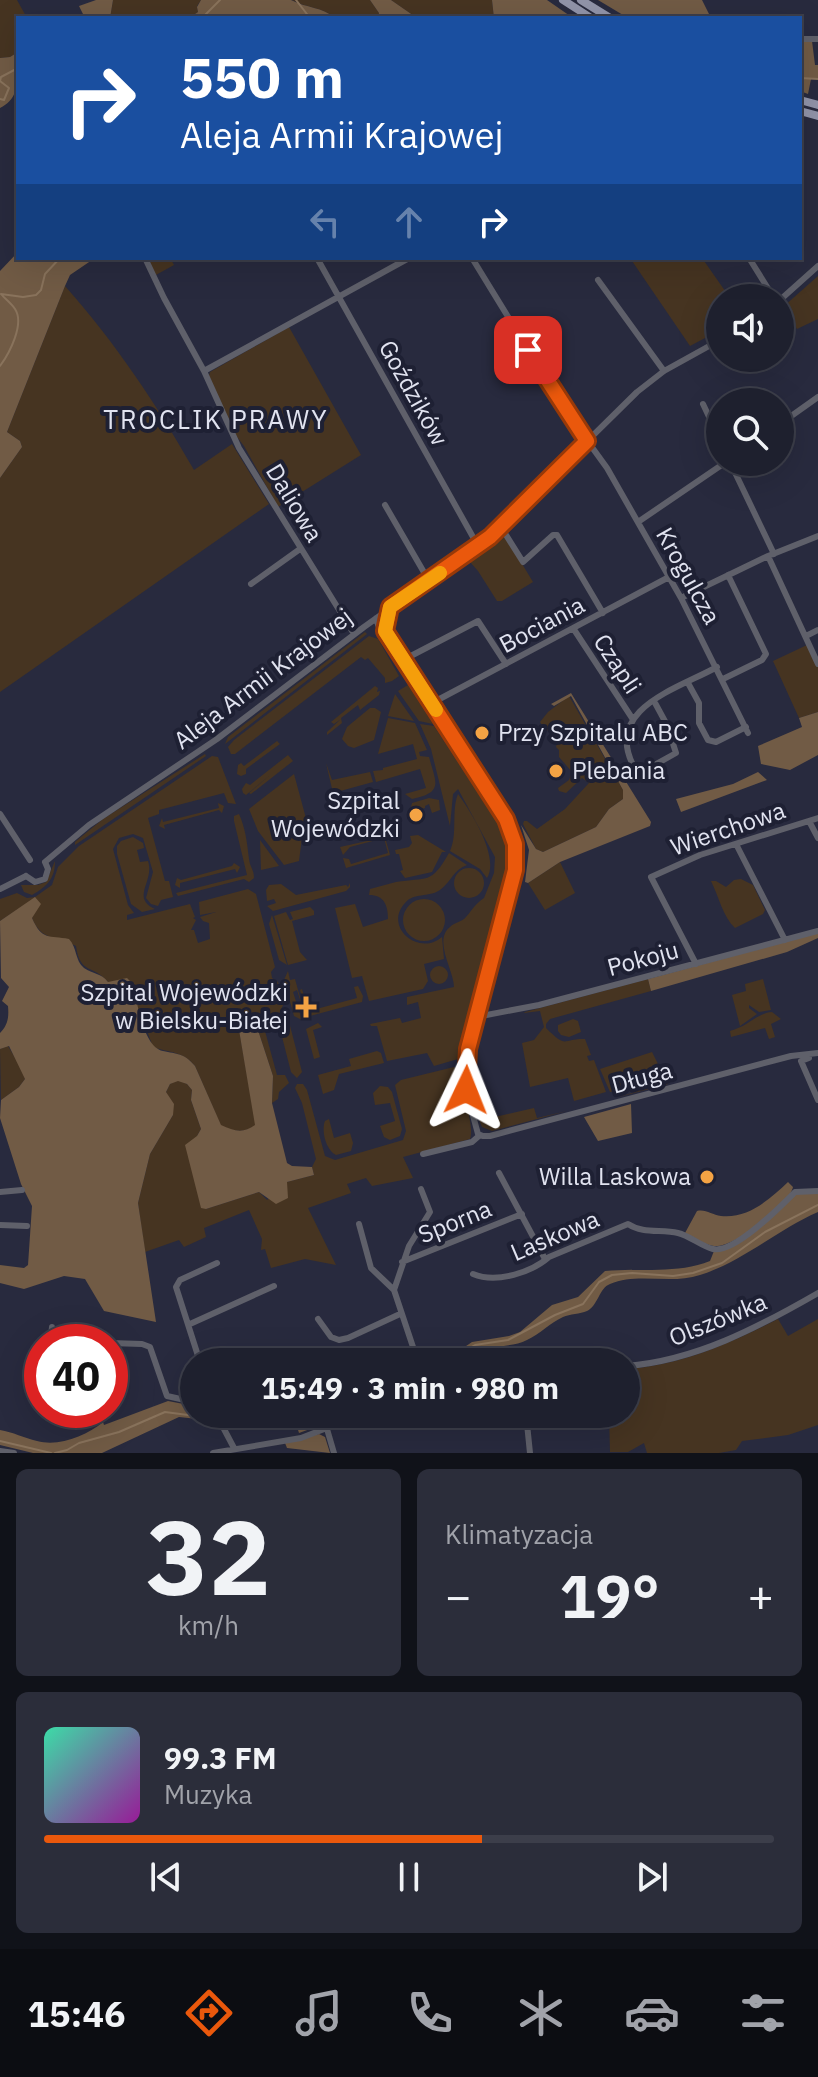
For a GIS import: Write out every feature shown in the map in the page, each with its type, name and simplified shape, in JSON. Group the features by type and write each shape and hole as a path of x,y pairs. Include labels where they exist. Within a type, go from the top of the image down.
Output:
{"main road":[{"path":"563,0 588,16"},
{"path":"581,0 607,16"}],"street":[{"name":"Daliowa","path":"146,260 204,371 239,448 354,634"},
{"name":"Goździków","path":"318,260 478,546"},
{"path":"204,371 405,260"},
{"name":"Krogulcza","path":"473,260 558,398 607,468 681,598 747,730 716,742 708,740 699,723 699,703 688,683"},
{"path":"750,260 765,284"},
{"path":"794,287 818,266"},
{"path":"598,280 664,371"},
{"name":"Aleja Armii Krajowej","path":"45,862 89,825 217,739 390,607 478,546 501,527 623,405 664,371 706,348"},
{"path":"794,414 816,399 818,409"},
{"path":"703,404 706,410"},
{"path":"638,522 707,476"},
{"path":"734,476 818,664"},
{"path":"385,505 429,581"},
{"path":"501,527 523,562 553,535 557,535 603,613"},
{"path":"681,598 818,536"},
{"path":"251,584 300,549"},
{"path":"723,679 762,660 766,654 728,575"},
{"name":"Bociania","path":"432,703 669,577"},
{"path":"385,631 390,607"},
{"path":"376,618 506,819 515,844 515,870 476,1017 465,1074 466,1090 478,1133"},
{"path":"405,659 478,621 506,664"},
{"name":"Czapli","path":"573,628 632,718"},
{"path":"806,636 818,630"},
{"name":"Czapli","path":"634,767 626,740 626,730 632,718 654,701 717,667"},
{"name":"Czapli","path":"640,773 676,752 667,725 654,701"},
{"path":"0,814 30,860"},
{"name":"Wierchowa","path":"696,964 651,877 700,855 818,818"},
{"path":"809,821 818,838"},
{"path":"736,844 785,940"},
{"path":"36,858 45,862 48,873 45,879 35,882 26,876 25,868 30,860 36,858"},
{"path":"0,889 26,876"},
{"name":"Pokoju","path":"476,1017 539,1005 818,931"},
{"path":"817,1055 801,1061 818,1100"},
{"name":"Długa","path":"423,1154 472,1142 478,1133 485,1137 791,1056 817,1055"},
{"path":"499,1173 545,1259"},
{"name":"Sporna","path":"394,1290 409,1246 430,1212 421,1189"},
{"path":"0,1192 22,1190"},
{"name":"Laskowa","path":"473,1274 492,1279 541,1265 545,1259 628,1224 640,1229 679,1233 711,1248 721,1249 772,1216 795,1192 818,1191"},
{"name":"Sporna","path":"402,1262 522,1214"},
{"path":"359,1224 371,1268 394,1290 413,1348"},
{"path":"0,1225 27,1226"},
{"path":"196,1348 176,1289 177,1284 217,1263"},
{"path":"190,1324 274,1286"},
{"name":"Olszówka","path":"640,1364 665,1361 745,1332 818,1293"},
{"path":"318,1319 328,1335 339,1340 400,1314"},
{"path":"128,1344 150,1347 167,1396 180,1399"},
{"path":"224,1428 234,1448"},
{"path":"527,1428 530,1453"},
{"path":"213,1453 286,1441 327,1429 334,1453"},
{"path":"0,1451 14,1453"}],"shaded area":[{"path":"0,0 17,0 26,16 16,16 16,53 0,58"},
{"path":"96,0 113,0 110,16 84,16 79,6"},
{"path":"113,0 201,0 197,6 198,12 192,16 110,16"},
{"path":"201,0 291,0 332,16 192,16 198,12"},
{"path":"292,0 370,0 379,13 378,16 332,16"},
{"path":"370,0 391,0 414,16 378,16"},
{"path":"391,0 492,0 494,16 414,16"},
{"path":"492,0 547,0 570,16 494,16"},
{"path":"598,0 702,0 710,16 625,16"},
{"path":"802,40 812,41 815,65 818,65 818,78 811,79 808,94 802,92"},
{"path":"16,53 16,86 12,98 0,108 0,58"},
{"path":"16,254 16,260 92,260 70,275 65,286 7,432 20,441 22,447 0,478 0,271"},
{"path":"150,260 171,260 174,265 154,276"},
{"path":"631,260 703,260 720,284 706,284 706,337 690,346"},
{"path":"818,276 818,319 797,329 794,324 794,297"},
{"path":"65,286 134,375 194,470 232,444 269,504 0,692 0,478 22,447 20,441 7,432"},
{"path":"289,327 361,455 278,507 237,437 209,376 210,372"},
{"path":"504,534 533,582 497,601 470,562"},
{"path":"365,632 367,634 225,744 228,737"},
{"path":"369,636 378,639 399,676 385,683 385,678 368,658 365,660 361,657 231,754 228,747 234,740"},
{"path":"807,645 818,667 818,712 799,718 773,661"},
{"path":"408,685 433,724 419,721 398,691"},
{"path":"375,686 377,692 380,691 379,695 360,710 358,705 341,718 342,723 327,735 341,719 334,724 331,722"},
{"path":"571,693 651,822 650,826 560,862 528,883 525,882 529,850 521,825 536,849 543,852 596,827 609,809 623,799 623,790 571,696 554,706 551,704"},
{"path":"395,694 414,721 388,716"},
{"path":"569,696 623,790 623,799 609,809 596,827 543,852 536,849 524,821 537,829 565,809 589,783 582,778 566,793 559,791 558,788 569,780 572,772 559,757 556,747 558,740 540,722"},
{"path":"370,708 381,712 374,740 354,748 348,746 342,739 347,727"},
{"path":"818,712 818,755 790,770 761,764 758,746 802,727 799,718"},
{"path":"388,718 415,723 427,750 419,752 420,756 429,757 435,780 429,793 412,799 405,794 426,788 420,769 376,782 373,771 417,759 413,744 378,754"},
{"path":"420,724 434,726 491,813 497,810 508,832 513,856 512,872 463,1054 458,1059 434,1066 427,1053 387,1061 377,1026 370,1024 400,1018 402,1023 421,1018 418,1002 407,1005 407,997 454,987 444,947 445,933 484,898 494,873 495,857 458,789 453,794 450,826 431,749"},
{"path":"277,741 280,744 246,769 246,774 237,774 238,765 241,763 244,766"},
{"path":"288,755 293,761 251,794 270,775 246,795 243,793 246,783 250,785"},
{"path":"206,756 75,845 103,819"},
{"path":"212,756 218,757 236,804 228,803 224,793 159,810 159,814 148,818 165,881 169,881 173,897 161,900 158,906 146,898 153,872 143,838 133,834 119,838 113,849 128,905 134,913 127,915 127,920 190,904 196,920 191,930 194,930 198,943 210,939 209,923 200,917 216,912 200,915 199,902 248,889 256,894 275,967 271,972 272,978 278,982 284,1003 273,1028 265,1031 277,1075 285,1075 289,1083 272,1103 273,1076 256,1024 238,1024 256,1125 243,1131 221,1126 195,1066 181,1055 153,1047 141,1015 114,982 108,982 84,965 76,946 40,931 32,918 35,898 0,921 0,899 17,893 27,898 35,897 52,885 58,867 79,846"},
{"path":"326,763 332,780 370,772 373,782 333,793"},
{"path":"758,772 767,780 681,812 676,799 733,784"},
{"path":"294,774 307,822 299,861 284,865 258,831 249,809"},
{"path":"458,794 487,847 490,869 487,878 480,869 450,851"},
{"path":"429,798 439,800 440,810 432,813 429,804 410,812 412,803"},
{"path":"218,803 224,806 222,813 219,810 164,825 165,829 159,826 162,818 163,822 219,808"},
{"path":"239,814 254,878 249,882 244,879 178,896 176,893 247,875 234,821 234,816"},
{"path":"517,822 524,858 518,895 515,890 521,858 514,826"},
{"path":"418,835 446,852 442,852 432,872 405,878 400,871 403,870 399,854 395,850 409,847 412,843 410,836"},
{"path":"133,837 143,843 144,848 137,850 140,862 148,861 149,875 144,900 155,909 142,912 131,904 117,854 121,841"},
{"path":"385,837 390,855 346,868 343,858 349,859 351,864 388,853 384,838 350,847 343,855 340,847"},
{"path":"260,840 279,866 261,870"},
{"path":"449,853 467,865 459,869 440,890 405,903 398,921 401,930 414,941 423,944 442,937 444,959 424,964 428,981 423,989 369,1001 362,976 352,978 335,908 355,904 363,927 388,919 384,902 369,895 370,889 427,878"},
{"path":"55,861 54,872 46,885 32,895 24,892 21,885 46,882"},
{"path":"560,862 575,893 545,910 528,883"},
{"path":"234,863 240,867 237,873 235,869 180,883 180,888 175,885 177,878 181,880"},
{"path":"469,868 479,873 484,883 479,893 469,898 459,893 454,883 459,873"},
{"path":"741,879 753,885 765,910 763,914 735,928 724,913 711,881 726,887 734,880"},
{"path":"350,883 350,887 346,891 273,911 267,906 276,903 274,899 267,901 269,885 281,884 296,895 348,887"},
{"path":"35,897 41,904 32,918 39,930 47,936 69,939 81,965 87,970 108,982 127,978 133,984 150,1041 156,1048 180,1055 195,1066 221,1125 234,1130 242,1131 255,1125 238,1024 248,1020 256,1024 273,1076 272,1103 287,1163 312,1167 314,1175 287,1182 288,1198 276,1204 259,1192 201,1208 185,1145 201,1129 191,1100 192,1090 178,1081 170,1084 166,1092 174,1104 173,1115 150,1154 138,1203 156,1322 104,1311 85,1279 64,1276 24,1289 0,1283 0,1265 24,1268 28,1265 32,1206 21,1184 0,1118 1,1100 25,1079 9,1046 0,1049 0,1033 8,1014 8,1006 2,1001 9,987 1,978 0,921"},
{"path":"424,899 439,905 445,920 439,935 424,941 409,935 403,920 409,905"},
{"path":"310,907 314,915 292,921 300,952 307,960 288,965 274,916 286,912 290,920 293,919 290,912"},
{"path":"272,915 287,965 279,960 269,924"},
{"path":"818,933 818,938 787,952 651,991 648,979"},
{"path":"439,966 448,975 439,984 430,975"},
{"path":"288,971 290,980 295,979 306,1019 297,990 293,992 302,1020 294,1016 284,980"},
{"path":"648,979 651,991 550,1019 546,1024 546,1028 562,1041 585,1039 591,1055 587,1056 589,1061 594,1060 606,1092 574,1101 568,1078 530,1087 522,1043 534,1040 544,1027 540,1011 525,1012"},
{"path":"763,979 771,1010 759,1012 749,1005 757,1014 740,1026 732,995 746,991 745,984"},
{"path":"358,986 363,996 362,1002 306,1015 300,990 309,1011 357,998 354,987"},
{"path":"772,1012 781,1019 771,1024 775,1037 769,1039 765,1028 731,1037 730,1031"},
{"path":"285,1016 302,1072 297,1078 291,1072 279,1025"},
{"path":"573,1019 578,1021 581,1032 569,1037 561,1035 558,1025"},
{"path":"482,1021 474,1078 478,1108 484,1119 494,1127 486,1119 534,1108 537,1118 567,1111 492,1131 482,1127 471,1088 470,1058 472,1044"},
{"path":"318,1023 322,1027 313,1030 320,1057 314,1059 306,1029"},
{"path":"8,1046 25,1079 1,1100 0,1049"},
{"path":"377,1051 381,1053 384,1063 339,1074 334,1090 323,1094 318,1075 351,1066 349,1059"},
{"path":"652,1052 668,1084 615,1098 635,1092 628,1088 610,1092 600,1069"},
{"path":"454,1067 461,1073 471,1125 470,1139 403,1157 413,1178 372,1186 366,1178 347,1184 351,1193 308,1208 336,1265 305,1259 271,1268 265,1249 261,1250 262,1239 249,1210 204,1228 206,1237 184,1247 179,1240 145,1252 138,1203 150,1154 173,1115 166,1092 170,1084 178,1080 192,1090 191,1100 201,1129 197,1136 206,1209 259,1192 267,1200 287,1182 314,1175 312,1167 316,1159 302,1103 295,1088 297,1084 303,1084 307,1090 325,1156 335,1160 403,1140 406,1131 395,1085 401,1080"},
{"path":"380,1086 388,1087 392,1092 402,1129 400,1136 390,1140 384,1137 380,1126 395,1121 390,1103 375,1105 373,1093"},
{"path":"631,1104 632,1133 598,1141 584,1117"},
{"path":"329,1119 334,1138 350,1133 353,1143 351,1151 336,1155 330,1149 324,1130 325,1121"},
{"path":"788,1182 793,1187 782,1205 734,1240 714,1246 685,1233 697,1211 721,1216 740,1214 766,1201"},
{"path":"818,1192 818,1212 745,1254 689,1278 632,1279 610,1284 603,1289 591,1309 563,1317 519,1343 492,1348 463,1348 472,1342 520,1332 552,1305 578,1297 605,1271 672,1269 710,1261 714,1251 725,1249 796,1194"},
{"path":"778,1319 788,1336 818,1319 818,1425 788,1435 742,1441 736,1450 719,1453 647,1453 644,1443 628,1452 610,1452 609,1428 640,1428 640,1368 685,1358 723,1345"},
{"path":"168,1401 180,1403 180,1417 102,1453 33,1453 0,1445 0,1430 54,1443 80,1436 95,1428 128,1428 128,1416"},
{"path":"319,1434 325,1437 330,1453 287,1448 285,1443"}],"waterway":[{"path":"204,16 220,0"},
{"path":"296,0 308,16"},
{"path":"0,99 4,100 9,88 0,81 1,77 16,69"},
{"path":"802,78 818,79"},
{"path":"1,294 36,295 41,290 45,274 58,260"},
{"path":"0,366 11,347 18,323 15,309 1,294"},
{"name":"Olszówka","path":"470,1348 508,1340 583,1304 599,1282 612,1275 673,1276 722,1263 765,1232 818,1205"},
{"name":"Olszówka","path":"55,1453 119,1432 165,1412 180,1414"},
{"name":"Olszówka","path":"0,1441 51,1453"}],"slow traffic":[{"path":"436,710 385,631 390,607 440,573"}],"place":[{"name":"Przy Szpitalu ABC","path":"482,733"},
{"name":"Plebania","path":"556,771"},
{"name":"Szpital Wojewódzki","path":"416,815"},
{"name":"Szpital Wojewódzki w Bielsku-Białej","path":"306,1007"},
{"name":"Willa Laskowa","path":"707,1177"}],"district":[{"name":"TROCLIK PRAWY","path":"216,420"}],"route":[{"path":"466,1090 466,1059 515,870 515,844 506,819 385,631 390,607 490,537 587,441 528,350"}]}
